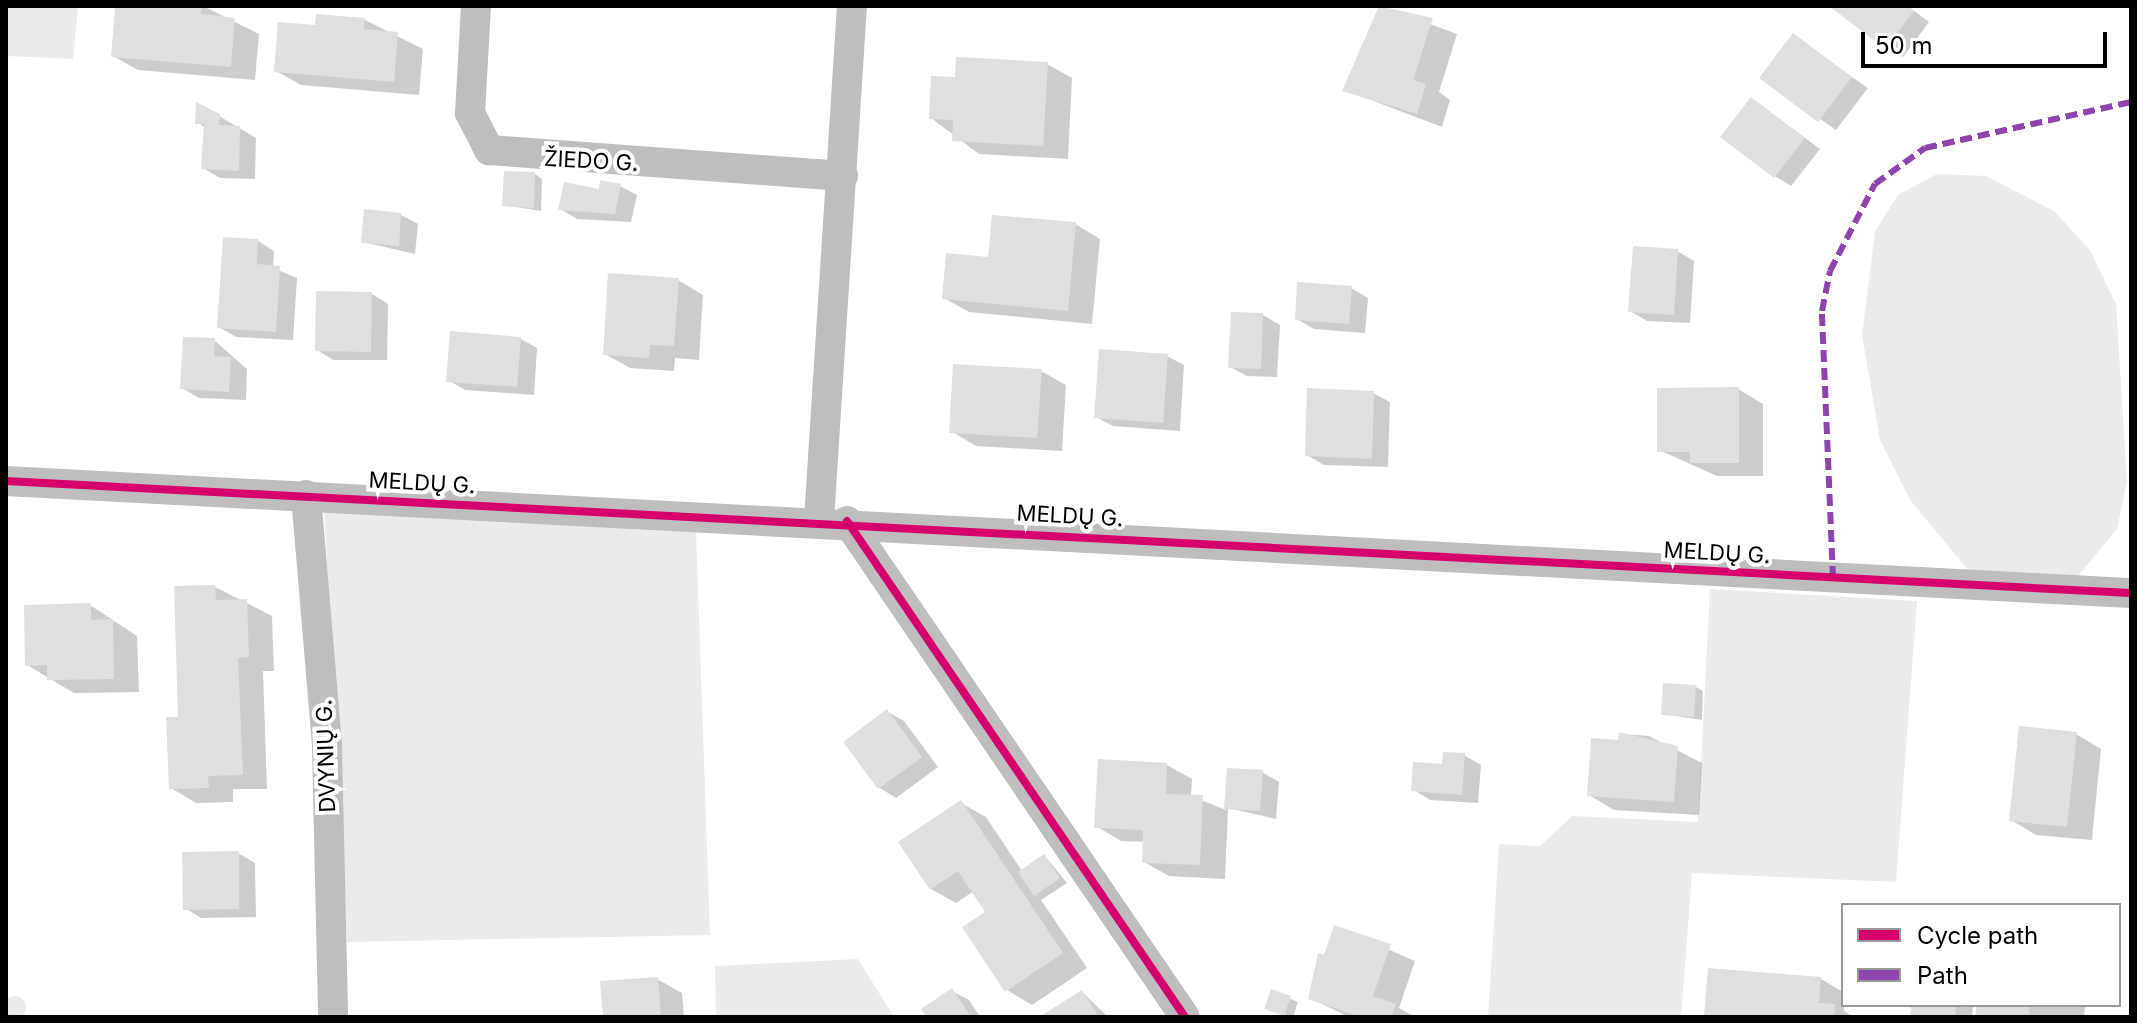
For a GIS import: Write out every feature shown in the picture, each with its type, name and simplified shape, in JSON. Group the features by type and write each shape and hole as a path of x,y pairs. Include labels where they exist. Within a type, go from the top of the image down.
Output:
{"street":[{"name":"ŽIEDO G.","path":"476,6 470,113 489,150 843,176"},
{"path":"852,6 843,176 833,521 1185,1017"},
{"name":"MELDŲ G.","path":"6,481 833,521 2131,593"},
{"name":"DVYNIŲ G.","path":"306,495 327,747 333,1017"}],"shaded area":[{"path":"6,6 78,6 73,59 6,56"},
{"path":"1937,174 1986,176 2054,211 2090,250 2116,304 2127,482 2117,529 2077,577 1969,571 1910,500 1880,440 1862,335 1875,231 1898,195"},
{"path":"324,507 696,530 710,935 347,942"},
{"path":"1710,589 1917,601 1896,882 1692,873 1681,1017 1488,1017 1499,844 1540,846 1572,816 1698,822"},
{"path":"858,959 894,1017 716,1017 715,966"},
{"path":"15,996 26,1007 15,1018 4,1007"}],"building":[{"path":"202,6 201,14 235,18 231,67 111,57 115,8"},
{"path":"1379,6 1433,18 1413,80 1426,84 1417,114 1342,91"},
{"path":"1829,6 1907,6 1914,11 1885,49"},
{"path":"316,14 365,18 364,29 398,32 394,82 274,72 278,22 315,25"},
{"path":"1793,33 1852,77 1818,122 1759,78"},
{"path":"956,57 1048,62 1043,146 952,141 953,120 929,119 931,76 955,77"},
{"path":"1751,97 1805,138 1774,178 1720,137"},
{"path":"196,102 220,114 219,125 240,126 239,171 201,169 204,124 195,124"},
{"path":"504,171 535,172 534,208 502,206"},
{"path":"600,180 621,184 615,214 558,210 564,182 599,189"},
{"path":"364,209 401,213 399,246 361,243"},
{"path":"992,215 1076,222 1068,311 942,299 946,253 988,257"},
{"path":"223,237 258,239 257,264 280,266 276,332 217,328"},
{"path":"1633,246 1678,249 1674,315 1628,312"},
{"path":"608,273 679,278 674,346 650,345 649,358 603,355"},
{"path":"1297,282 1352,286 1349,324 1295,320"},
{"path":"316,291 372,292 371,352 315,351"},
{"path":"1231,312 1263,313 1261,369 1228,368"},
{"path":"450,331 521,337 517,387 446,382"},
{"path":"183,337 215,338 214,356 231,357 229,392 180,389"},
{"path":"1099,349 1168,354 1163,423 1094,418"},
{"path":"953,364 1042,369 1037,438 949,433"},
{"path":"1739,387 1739,463 1690,463 1690,452 1657,452 1657,388"},
{"path":"1307,388 1374,391 1372,459 1305,456"},
{"path":"215,585 216,600 247,599 249,657 238,658 243,775 208,776 209,788 169,789 166,717 178,717 174,586"},
{"path":"91,603 91,620 113,619 114,679 47,680 47,665 25,666 24,605"},
{"path":"1663,683 1696,685 1694,717 1661,715"},
{"path":"887,709 922,757 878,789 843,742"},
{"path":"2019,726 2077,732 2067,827 2009,821"},
{"path":"1619,732 1678,746 1674,802 1587,796 1591,738 1618,740"},
{"path":"1443,752 1465,753 1462,795 1411,791 1413,762 1442,764"},
{"path":"1098,759 1167,763 1166,794 1203,795 1200,865 1142,863 1143,830 1094,828"},
{"path":"1227,768 1263,770 1260,811 1224,809"},
{"path":"961,800 1063,953 1005,992 962,927 985,912 958,871 930,890 898,842"},
{"path":"239,851 239,909 183,910 182,852"},
{"path":"1044,854 1060,878 1034,896 1018,872"},
{"path":"1334,925 1391,944 1373,996 1396,1004 1391,1017 1361,1017 1308,999 1318,953 1324,955"},
{"path":"1708,968 1821,977 1819,1003 1835,1004 1834,1017 1704,1017"},
{"path":"658,977 661,1017 603,1017 600,981"},
{"path":"952,988 971,1017 926,1017 921,1009"},
{"path":"1271,989 1291,996 1284,1016 1264,1009"},
{"path":"1082,990 1099,1017 1039,1017"},
{"path":"1911,1007 1956,1007 1955,1017 1910,1017"},
{"path":"1977,1007 2030,1007 2029,1017 1975,1017"}],"marked path":[{"path":"1833,578 1822,311 1830,271 1875,184 1925,148 2131,102"}],"cycle path":[{"path":"6,481 2131,593"},
{"path":"847,521 1185,1017"}]}
